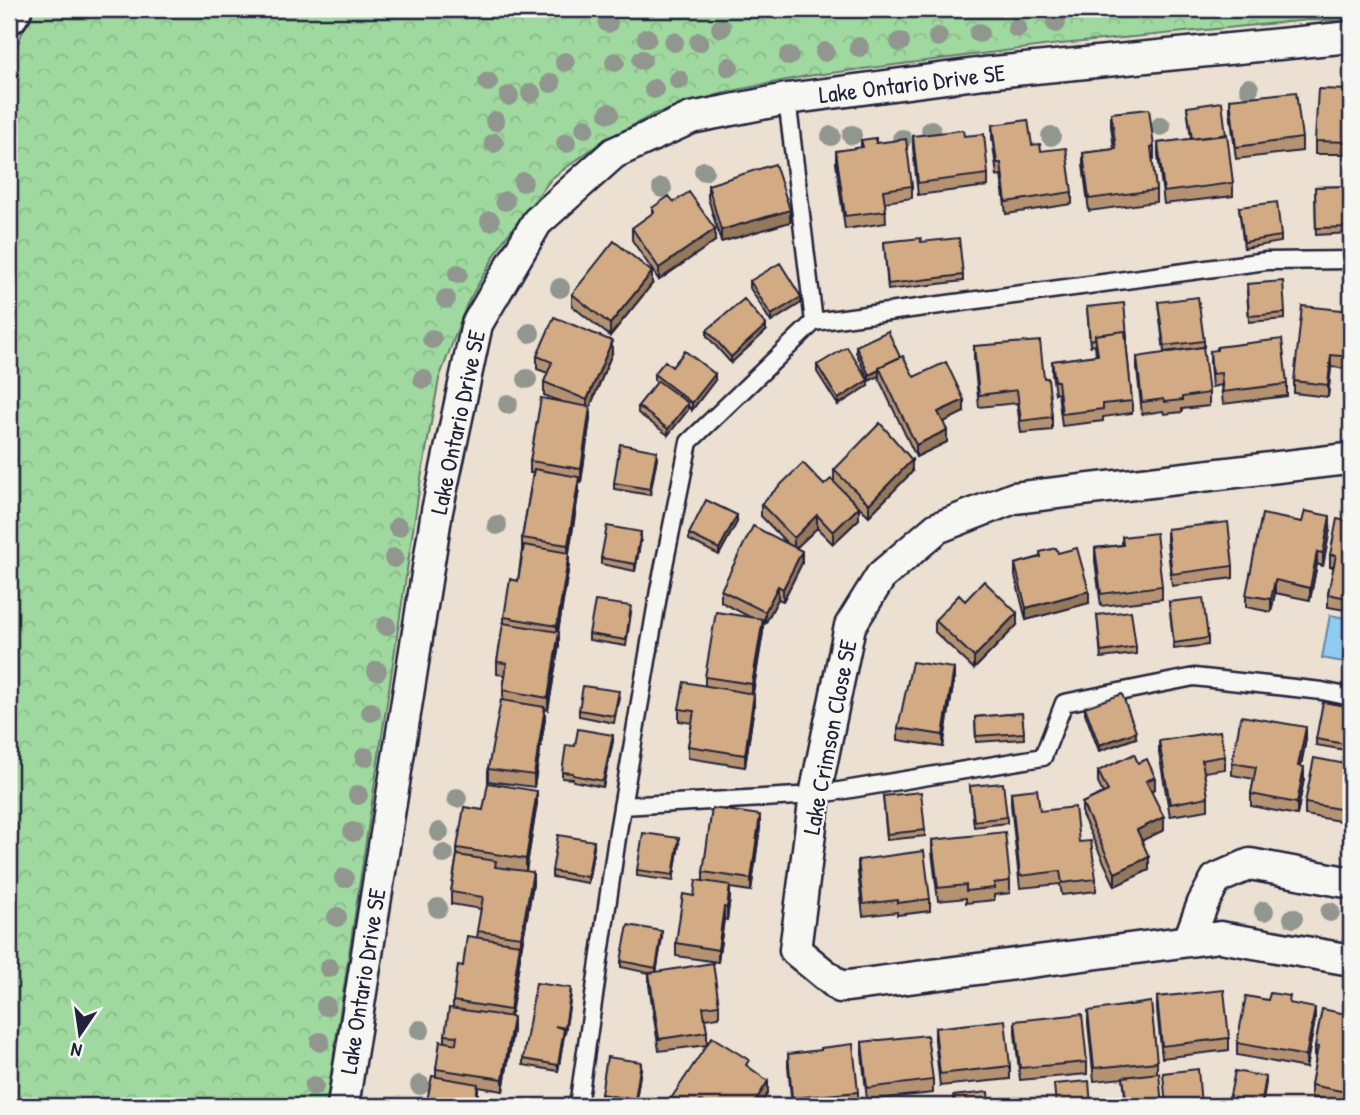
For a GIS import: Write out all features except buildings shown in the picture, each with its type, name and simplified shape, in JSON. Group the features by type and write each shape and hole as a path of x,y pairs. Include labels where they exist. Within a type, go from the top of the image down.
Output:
{"main road":[{"path":"9,14 12,9"}],"street":[{"name":"Lake Ontario Drive SE","path":"343,1106 437,511 477,324 537,222 614,153 691,118 787,99 984,73 1351,37"},
{"name":"Lake Crimson Close SE","path":"1351,460 1014,498 937,528 881,576 850,626 815,796 795,950 840,986 1220,937 1351,960"},
{"path":"1189,940 1203,903 1216,879 1250,864 1351,883"}],"lane":[{"path":"787,99 814,322"},
{"path":"578,1106 622,806 659,590 689,442 814,322 1266,261 1351,260"},
{"path":"622,806 815,796 1043,757 1063,703 1194,677 1322,691 1351,697"}],"green space":[{"path":"32,9 1351,9 1351,21 1309,20 1051,45 807,76 727,92 654,114 600,143 552,178 503,241 467,304 439,379 420,484 326,1106 9,1106 9,65"}],"water":[{"path":"1330,615 1351,619 1343,662 1322,658"}]}
